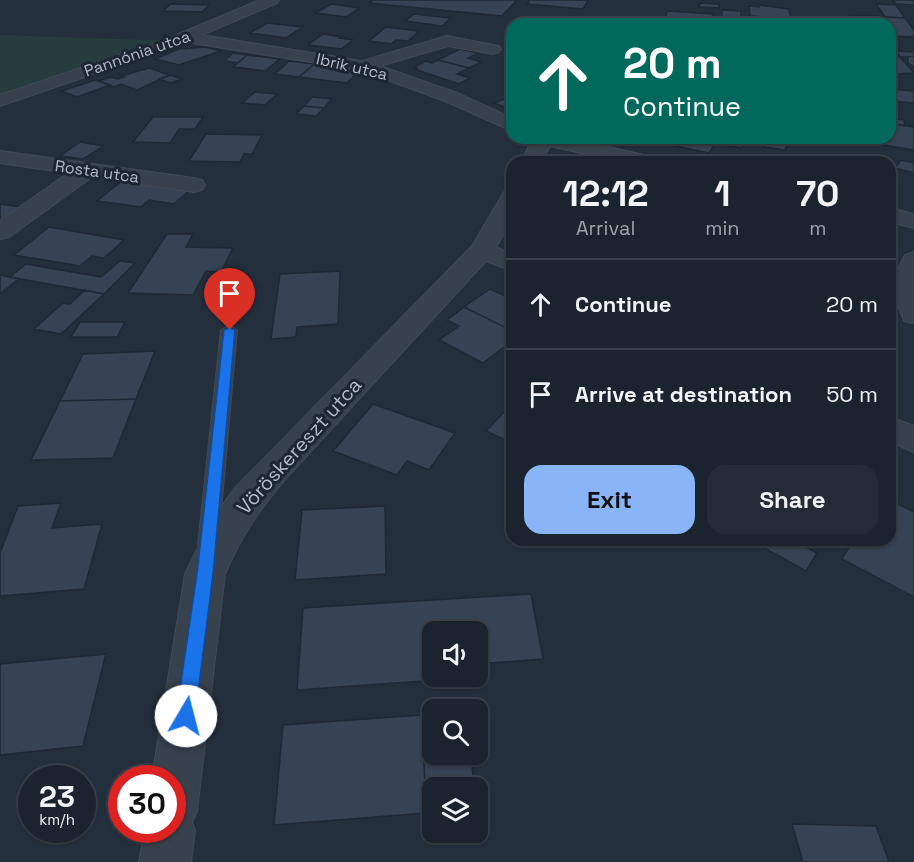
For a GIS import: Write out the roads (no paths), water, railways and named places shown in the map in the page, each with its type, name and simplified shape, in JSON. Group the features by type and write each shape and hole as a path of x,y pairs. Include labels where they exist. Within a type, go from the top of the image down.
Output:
{"street":[{"name":"Pannónia utca","path":"0,101 184,37 272,0"},
{"name":"Ibrik utca","path":"184,37 363,66 451,97 506,122"},
{"path":"363,66 447,41 493,49"},
{"path":"570,144 624,156"},
{"name":"Rosta utca","path":"0,157 194,185"},
{"path":"0,232 87,170"},
{"path":"896,216 914,221"},
{"name":"Vöröskereszt utca","path":"178,765 205,574 222,536 247,499 497,257 506,221"},
{"path":"914,260 903,285 914,315"},
{"path":"896,432 914,440"},
{"path":"165,862 168,843"}],"lane":[{"path":"205,574 230,330"}]}
